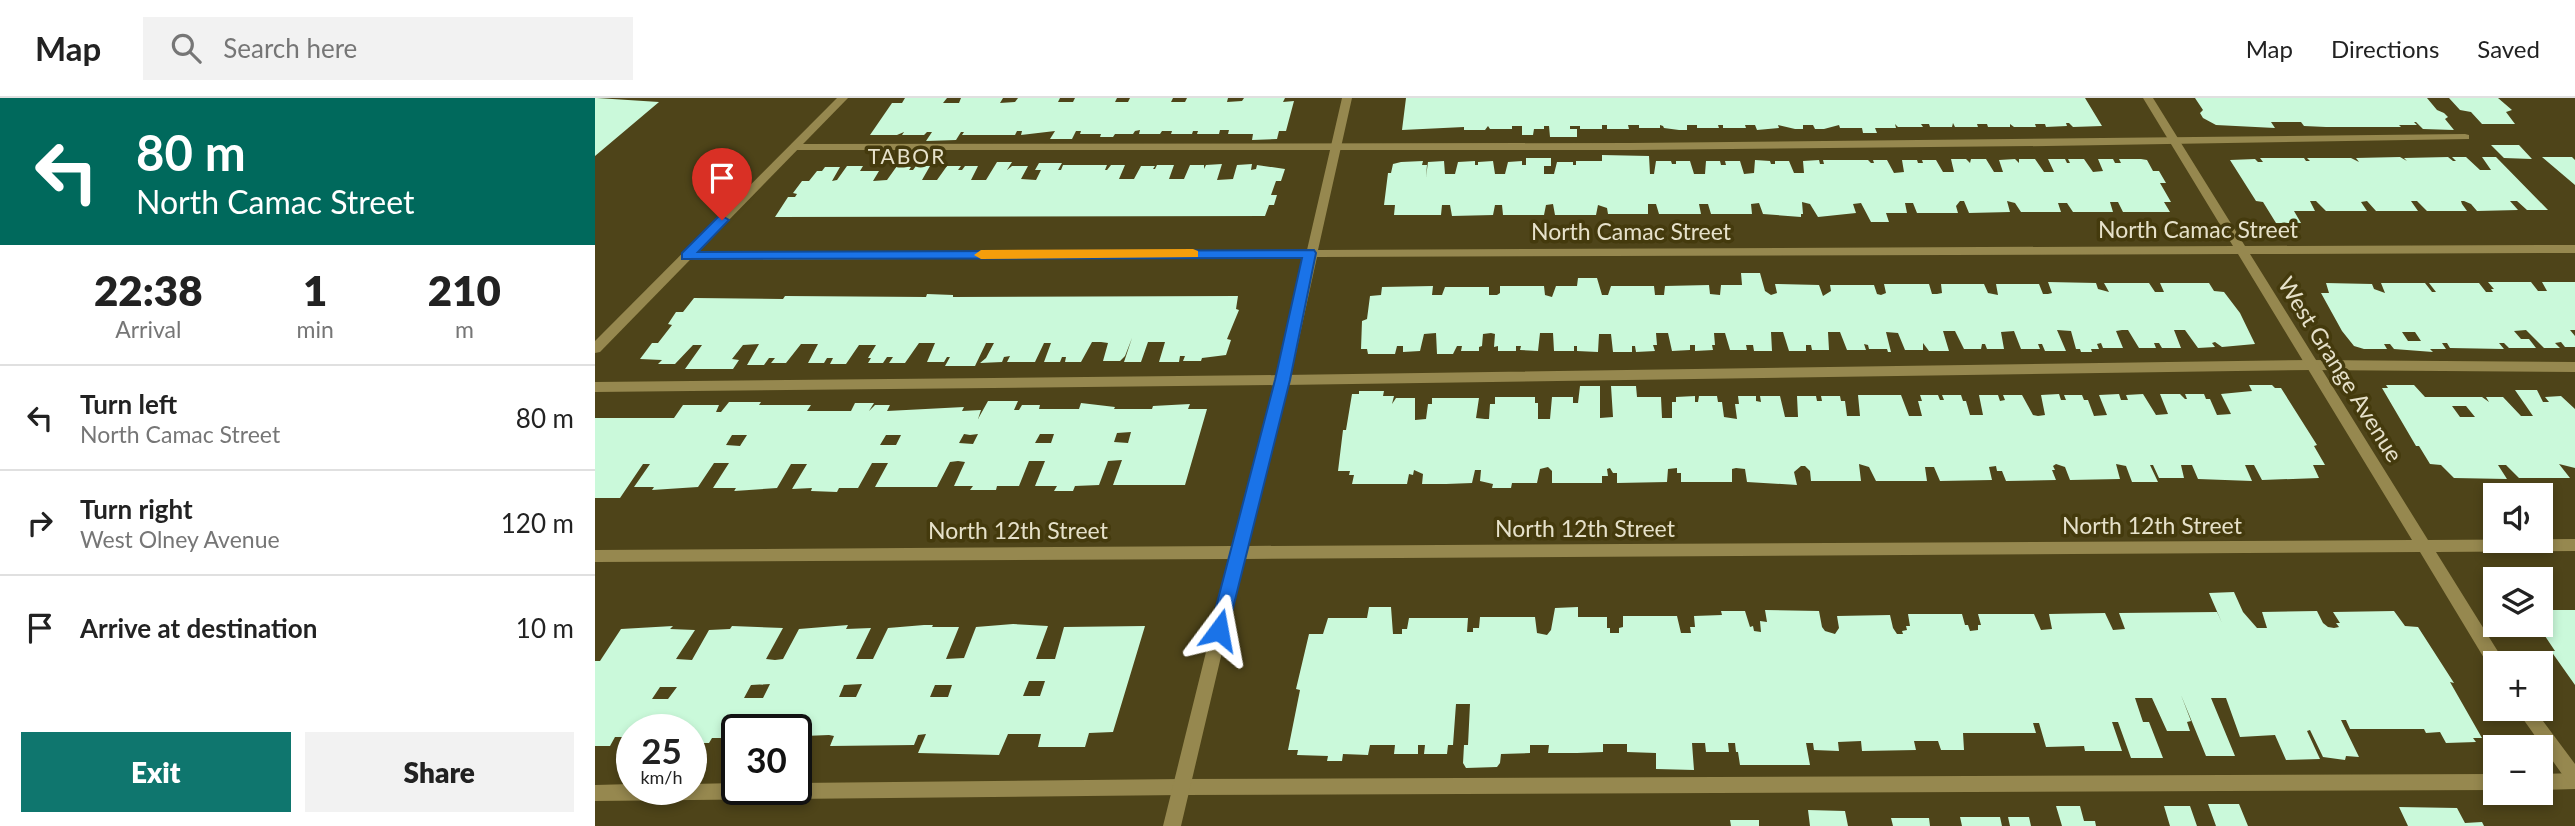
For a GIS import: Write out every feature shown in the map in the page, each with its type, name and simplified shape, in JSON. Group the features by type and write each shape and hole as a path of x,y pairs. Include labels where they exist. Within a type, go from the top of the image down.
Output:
{"street":[{"path":"595,349 843,98"},
{"path":"1173,826 1238,552 1283,380 1309,253 1336,149 1346,98"},
{"name":"West Grange Avenue","path":"2148,98 2488,651"},
{"path":"795,147 1336,149 2465,137"},
{"name":"North Camac Street","path":"686,256 2575,249"},
{"path":"595,387 2311,365 2575,367"},
{"name":"North 12th Street","path":"595,556 2575,545"},
{"path":"2533,721 2575,780"},
{"path":"2553,781 2575,780"},
{"path":"595,793 1182,787 2483,782"}],"building":[{"path":"597,98 659,102 595,156"},
{"path":"905,98 947,98 943,103 959,103 961,98 1003,98 1000,103 1015,102 1018,98 1060,98 1058,102 1073,102 1075,98 1117,98 1115,102 1128,102 1130,98 1173,98 1171,102 1185,102 1187,98 1228,98 1227,102 1242,101 1244,98 1285,98 1283,102 1294,101 1286,131 1279,131 1277,139 1252,140 1253,134 1228,134 1229,130 1220,130 1219,134 1197,134 1198,131 1193,131 1192,134 1171,134 1172,131 1162,131 1160,134 1139,134 1140,130 1133,134 1115,134 1113,137 1080,134 1081,131 1076,131 1072,139 1050,139 1055,131 1021,135 1022,131 1017,131 1015,135 962,135 964,132 961,132 956,140 926,141 932,132 924,135 902,135 904,132 897,135 870,135 892,103 902,103"},
{"path":"1406,98 2085,98 2102,126 2073,127 2066,123 2067,126 2046,127 2045,124 2035,124 2036,127 2014,127 2010,124 2010,127 1988,127 1987,124 1977,124 1978,127 1955,127 1953,123 1952,127 1930,127 1929,124 1921,124 1923,127 1898,127 1895,124 1896,128 1875,128 1877,133 1863,133 1862,128 1840,128 1839,125 1815,129 1813,125 1803,125 1803,129 1795,129 1778,125 1779,128 1757,130 1755,125 1745,125 1746,128 1723,128 1723,125 1718,125 1719,128 1697,128 1697,125 1687,125 1687,130 1679,130 1660,125 1660,128 1628,125 1629,129 1607,129 1607,125 1602,125 1602,129 1570,126 1570,129 1577,129 1577,137 1550,137 1549,126 1534,129 1533,135 1522,135 1522,126 1490,129 1488,126 1485,130 1464,130 1464,127 1402,130"},
{"path":"2195,98 2427,98 2437,110 2448,117 2445,119 2454,130 2423,129 2416,122 2417,125 2399,125 2401,127 2304,126 2301,122 2271,122 2275,128 2216,125 2203,118 2200,113 2203,110"},
{"path":"2449,98 2498,98 2512,110 2506,112 2515,124 2482,124 2471,112 2460,110"},
{"path":"2491,145 2519,145 2532,159 2504,158"},
{"path":"1602,155 1649,156 1650,174 1654,174 1656,161 1671,161 1676,164 1676,161 1690,161 1694,174 1705,174 1706,161 1720,161 1721,165 1726,165 1725,161 1740,161 1744,174 1754,173 1755,160 1770,161 1771,164 1775,164 1775,161 1789,161 1794,173 1804,173 1803,161 1819,160 1820,164 1824,164 1823,160 1868,160 1874,163 1873,160 1887,160 1894,173 1904,172 1902,160 1917,160 1918,163 1923,163 1922,160 1936,160 1943,172 1954,172 1951,159 1966,159 1970,163 1971,159 1986,159 1994,172 2003,172 1999,160 2015,159 2019,163 2019,159 2035,159 2044,172 2054,172 2048,159 2065,159 2070,163 2068,159 2084,159 2093,172 2103,171 2098,159 2113,159 2115,163 2121,163 2119,159 2141,159 2147,160 2153,171 2159,171 2166,183 2160,183 2171,202 2164,202 2170,212 2123,212 2118,202 2110,202 2113,212 2073,212 2067,203 2058,203 2061,212 2021,212 2015,203 2007,201 2010,212 1969,213 1964,201 1960,201 1956,206 1958,213 1917,213 1913,203 1905,203 1907,213 1886,213 1889,222 1871,222 1861,203 1853,204 1856,213 1818,217 1810,204 1802,202 1801,217 1763,214 1759,203 1751,204 1752,214 1711,214 1708,204 1699,204 1701,214 1659,214 1656,204 1648,204 1648,214 1608,214 1607,208 1598,205 1596,215 1555,215 1553,204 1546,205 1544,215 1503,215 1502,205 1495,205 1493,215 1452,216 1450,205 1442,205 1441,215 1394,215 1395,205 1384,205 1388,173 1391,173 1393,164 1401,162 1423,161 1422,165 1427,165 1426,177 1428,162 1444,161 1445,174 1455,174 1458,162 1475,161 1475,165 1478,165 1478,162 1493,161 1495,174 1505,174 1508,162 1522,161 1522,165 1526,165 1526,158 1551,158 1551,166 1544,166 1544,174 1554,174 1557,162 1573,162 1573,165 1576,165 1576,161 1602,161"},
{"path":"2400,157 2407,161 2404,158 2448,157 2456,161 2452,157 2466,157 2480,170 2491,170 2482,157 2496,157 2548,210 2527,210 2517,201 2510,201 2518,210 2477,211 2471,204 2461,201 2467,211 2427,211 2417,201 2411,201 2418,211 2376,211 2367,201 2361,202 2367,211 2326,211 2316,201 2310,201 2315,211 2294,211 2301,223 2276,223 2263,202 2256,201 2230,160 2255,159 2263,162 2260,158 2304,158 2310,161 2307,158 2351,158 2359,162 2356,158"},
{"path":"2542,157 2572,157 2575,160 2575,185"},
{"path":"997,162 1012,162 1007,170 1012,166 1028,166 1021,179 1036,180 1041,170 1035,170 1039,163 1062,163 1058,170 1061,170 1063,165 1107,165 1107,170 1111,165 1125,165 1119,179 1134,179 1141,166 1155,166 1155,169 1157,165 1174,165 1169,179 1184,179 1190,165 1204,165 1204,169 1206,165 1222,164 1217,180 1233,179 1237,165 1252,164 1251,170 1256,169 1257,165 1285,169 1281,181 1276,181 1271,195 1277,195 1274,205 1269,205 1265,216 775,217 788,197 795,197 797,194 793,193 802,181 809,181 817,171 822,171 825,167 840,167 832,181 837,180 847,166 863,166 860,171 879,171 873,181 887,180 897,166 911,167 909,170 913,170 916,166 930,166 922,180 937,180 947,166 961,166 958,170 962,170 965,166 978,166 971,180 986,180"},
{"path":"1741,273 1760,273 1765,291 1771,295 1777,293 1775,284 1819,285 1823,296 1831,291 1830,285 1874,285 1877,294 1881,295 1886,293 1884,284 1929,284 1932,294 1937,294 1942,293 1941,284 1984,284 1988,293 1998,295 1996,284 2039,284 2043,294 2048,294 2052,293 2048,282 2096,283 2098,289 2109,292 2104,283 2149,283 2155,292 2164,292 2160,283 2209,283 2214,291 2224,292 2240,313 2255,344 2222,347 2215,342 2212,343 2215,347 2198,348 2185,330 2174,330 2181,348 2162,348 2159,343 2154,343 2156,348 2139,348 2128,330 2122,330 2116,331 2123,348 2103,348 2101,343 2097,344 2099,349 2081,352 2076,349 2071,331 2057,330 2066,351 2045,351 2042,344 2038,344 2040,349 2021,349 2014,331 2001,332 2004,349 1987,349 1985,344 1982,344 1981,349 1964,349 1955,331 1943,331 1949,351 1929,351 1923,343 1923,350 1905,350 1898,333 1886,332 1891,352 1888,352 1887,349 1869,349 1868,345 1864,344 1866,350 1847,350 1840,332 1828,332 1829,350 1812,350 1811,345 1806,345 1806,351 1789,351 1783,332 1771,332 1772,351 1754,351 1753,345 1746,345 1747,350 1730,350 1725,333 1714,333 1713,350 1695,351 1695,345 1690,345 1690,350 1672,351 1668,333 1656,333 1657,345 1653,345 1655,351 1636,352 1635,346 1632,346 1632,352 1613,352 1611,334 1599,334 1598,352 1577,351 1577,346 1574,346 1574,351 1554,351 1553,333 1540,333 1538,351 1520,350 1521,346 1516,346 1516,351 1498,351 1498,346 1494,347 1495,334 1491,333 1483,334 1479,351 1461,351 1462,346 1457,346 1453,354 1437,354 1436,333 1424,334 1420,351 1403,352 1403,346 1397,346 1395,354 1368,354 1367,349 1361,349 1362,321 1367,319 1370,296 1381,295 1382,287 1433,286 1432,295 1442,295 1445,287 1489,287 1489,295 1497,295 1500,293 1500,286 1544,286 1545,295 1552,297 1556,286 1577,286 1578,278 1597,278 1602,295 1608,295 1611,286 1654,286 1655,295 1664,295 1665,286 1709,285 1710,294 1720,295 1721,285 1742,285"},
{"path":"2488,282 2531,282 2538,291 2547,291 2542,282 2575,282 2575,330 2570,330 2575,336 2575,347 2565,347 2561,342 2555,343 2560,348 2544,348 2526,330 2514,331 2521,339 2529,339 2536,348 2509,348 2504,343 2499,343 2504,349 2450,348 2447,343 2442,343 2446,349 2430,349 2433,352 2394,349 2390,344 2384,344 2387,349 2364,349 2354,346 2342,331 2321,293 2329,293 2326,283 2372,284 2374,289 2385,293 2381,283 2425,283 2432,292 2436,292 2429,283 2479,283 2486,292 2493,292 2491,289 2494,289","holes":["2402,332 2415,332 2421,341 2408,341"]},
{"path":"927,294 953,297 1238,296 1236,309 1239,310 1227,339 1231,340 1226,355 1202,358 1201,361 1183,361 1185,356 1180,356 1179,362 1159,362 1165,342 1148,342 1141,362 1124,362 1132,338 1125,356 1120,361 1103,361 1108,343 1101,342 1092,342 1081,362 1065,362 1066,357 1062,357 1060,362 1044,362 1051,343 1044,343 1035,362 1007,362 1010,356 1004,357 1002,362 980,363 994,343 986,343 975,366 945,366 950,357 944,362 927,362 935,343 919,343 905,363 889,363 893,357 887,357 883,363 868,363 876,345 859,345 846,364 830,364 833,358 827,358 824,363 808,363 818,344 801,344 786,363 771,363 775,358 769,358 764,365 747,365 759,344 743,345 732,359 739,360 733,369 685,369 702,345 693,345 675,364 658,364 662,360 640,359 652,343 658,343 672,325 668,324 676,312 683,312 694,298 926,297"},
{"path":"2249,385 2272,385 2281,388 2317,445 2314,446 2325,465 2313,465 2319,478 2262,480 2254,465 2245,465 2252,481 2198,479 2192,465 2181,465 2184,478 2159,478 2153,465 2150,465 2158,482 2132,482 2126,466 2116,464 2120,479 2070,480 2065,467 2056,464 2053,466 2055,470 2052,470 2056,480 2006,481 2002,471 1997,471 1996,466 1989,467 1992,480 1940,481 1934,467 1925,467 1927,481 1876,481 1869,467 1859,464 1861,481 1811,481 1810,471 1801,466 1794,472 1797,485 1747,482 1745,469 1736,468 1732,469 1732,482 1681,482 1681,473 1677,473 1677,468 1668,469 1667,482 1617,483 1617,473 1613,473 1610,468 1607,469 1608,476 1602,476 1602,483 1552,483 1552,471 1548,467 1540,469 1537,483 1512,483 1511,488 1492,488 1493,484 1480,481 1481,470 1475,470 1472,483 1446,484 1422,484 1423,474 1414,470 1413,475 1409,474 1407,484 1352,484 1354,475 1349,475 1350,471 1338,471 1343,430 1346,430 1352,394 1359,394 1359,391 1384,391 1383,396 1394,396 1392,404 1396,398 1415,398 1415,420 1426,419 1428,404 1432,404 1432,398 1479,398 1476,418 1489,419 1490,404 1495,404 1495,397 1535,397 1535,403 1538,403 1538,419 1550,419 1552,397 1573,397 1573,403 1578,403 1580,386 1600,386 1600,418 1613,417 1611,386 1636,386 1637,397 1661,397 1662,418 1672,418 1672,402 1676,402 1676,397 1695,396 1695,402 1698,402 1699,396 1717,396 1718,402 1722,402 1724,417 1737,419 1735,404 1739,404 1738,396 1756,396 1756,401 1761,402 1760,396 1780,396 1785,417 1798,417 1797,396 1816,396 1817,401 1822,401 1821,396 1840,396 1841,401 1845,401 1847,416 1860,416 1858,395 1901,395 1909,416 1922,416 1918,401 1922,401 1920,395 1938,395 1940,400 1944,400 1942,395 1961,395 1970,415 1983,415 1979,395 1998,395 2000,401 2005,400 2003,395 2022,395 2033,415 2038,416 2045,415 2041,395 2059,394 2061,400 2066,400 2064,395 2082,395 2084,400 2088,400 2094,416 2107,415 2099,395 2119,394 2121,400 2128,400 2126,395 2143,394 2156,415 2168,414 2160,394 2180,394 2187,399 2185,394 2204,394 2206,399 2210,399 2217,415 2231,414 2221,394 2252,391"},
{"path":"2386,385 2414,385 2425,397 2482,397 2489,402 2486,397 2503,397 2521,416 2533,416 2515,390 2537,390 2543,402 2549,402 2545,397 2561,396 2575,409 2575,468 2559,464 2570,478 2519,478 2506,465 2498,465 2507,479 2454,478 2441,465 2430,464 2419,446 2416,446 2382,388 2388,388","holes":["2452,406 2466,406 2475,417 2460,417"]},
{"path":"988,401 1018,401 1014,410 1019,410 1022,405 1040,405 1039,409 1079,409 1081,403 1115,407 1114,409 1152,409 1153,406 1190,404 1188,409 1207,409 1185,485 1113,485 1122,460 1108,461 1099,485 1075,486 1073,491 1054,491 1057,486 1035,486 1045,461 1029,461 1019,486 997,486 996,490 970,490 973,486 954,486 965,462 958,461 950,462 937,487 875,487 888,463 872,463 858,488 839,488 837,492 811,491 812,488 792,489 807,464 791,464 777,488 734,491 736,488 713,488 729,463 714,463 698,487 652,490 654,487 634,487 650,464 643,464 620,498 595,498 595,418 674,418 683,405 719,405 716,412 721,412 729,402 761,402 759,405 811,405 807,411 851,411 855,403 874,403 869,411 875,405 890,405 887,411 964,407 962,411 981,410 978,419","holes":["1131,432 1128,443 1114,442 1117,433","964,434 978,434 973,444 959,443","1040,434 1054,434 1051,443 1035,443","732,435 747,435 740,446 726,445","886,435 901,435 896,445 880,445"]},
{"path":"2234,592 2243,612 2257,628 2267,628 2262,612 2317,611 2323,623 2334,628 2339,627 2336,623 2340,623 2333,612 2394,611 2405,626 2418,627 2454,683 2450,682 2482,738 2473,738 2476,742 2446,743 2440,732 2426,733 2424,729 2350,729 2346,720 2341,720 2359,757 2346,756 2345,760 2323,757 2310,730 2307,731 2320,759 2286,760 2275,735 2240,737 2226,698 2211,698 2235,756 2206,756 2181,695 2191,721 2187,722 2190,731 2167,731 2152,698 2135,698 2143,722 2149,722 2163,758 2131,758 2118,722 2112,722 2122,751 2085,751 2084,746 2046,747 2039,723 2033,723 2036,733 1963,733 1964,750 1941,750 1938,741 1914,741 1916,750 1862,751 1861,741 1838,742 1839,751 1814,750 1813,743 1806,743 1810,765 1740,765 1735,743 1728,743 1729,752 1706,752 1705,743 1692,743 1694,770 1656,769 1656,753 1627,752 1627,744 1603,744 1603,752 1577,753 1548,753 1549,745 1530,745 1530,753 1501,754 1497,767 1466,768 1463,763 1464,745 1468,745 1470,704 1456,704 1453,745 1448,745 1447,754 1424,754 1425,745 1418,745 1418,754 1394,754 1395,745 1370,745 1368,755 1343,754 1342,761 1327,761 1328,756 1297,755 1298,750 1288,750 1300,690 1296,689 1309,634 1323,634 1328,618 1367,618 1369,607 1391,607 1393,634 1402,634 1402,629 1407,629 1409,618 1468,618 1467,632 1473,632 1473,628 1479,628 1480,617 1535,617 1537,633 1547,635 1551,630 1555,608 1578,607 1578,617 1607,617 1610,633 1619,633 1619,628 1623,627 1623,616 1677,616 1681,633 1691,633 1690,627 1695,627 1694,616 1722,615 1721,611 1745,611 1750,627 1753,626 1754,631 1761,632 1760,621 1767,622 1765,610 1819,611 1822,627 1835,634 1839,628 1837,616 1890,615 1897,634 1903,634 1902,631 1907,630 1906,626 1910,626 1908,614 1962,614 1970,631 1978,630 1978,625 1981,625 1978,614 2034,614 2041,630 2052,629 2049,614 2105,613 2113,630 2125,629 2119,613 2217,612 2222,623 2209,593"},
{"path":"2553,610 2575,610 2575,685 2553,654 2555,651 2546,637 2553,637"},
{"path":"1013,624 1048,626 1036,659 1055,659 1064,627 1145,626 1113,732 1089,733 1085,747 1038,747 1041,734 1008,734 999,755 918,753 926,734 918,735 914,745 830,746 834,736 812,736 812,714 721,714 721,738 712,738 707,743 707,714 616,714 616,737 610,746 595,746 595,661 600,661 621,629 673,626 670,629 695,630 676,659 692,660 709,630 730,629 732,626 783,628 766,659 775,660 783,659 799,629 848,625 846,629 871,628 856,659 873,659 888,628 924,625 959,627 946,659 964,658 976,627","holes":["1029,681 1045,681 1040,696 1023,696","770,684 763,698 744,698 751,685","862,684 856,697 839,697 844,685","935,685 952,685 948,697 930,697","660,687 677,687 668,699 652,699"]},
{"path":"2208,804 2239,804 2248,826 2216,826"},
{"path":"2056,806 2080,806 2084,821 2095,821 2096,826 2062,826"},
{"path":"2164,806 2190,806 2197,826 2170,826"},
{"path":"2399,807 2457,808 2465,823 2482,822 2484,826 2408,826"},
{"path":"1808,810 1845,811 1848,826 1810,826"},
{"path":"1960,817 2000,817 2002,826 1962,826"},
{"path":"2008,817 2029,817 2031,826 2010,826"},
{"path":"1891,818 1929,818 1930,826 1893,826"},
{"path":"1730,820 1759,820 1759,826 1731,826"}],"slow traffic":[{"path":"981,255 1193,254"}],"district":[{"name":"TABOR","path":"907,155"}],"route":[{"path":"722,220 686,256 1309,253 1283,380 1219,630"}]}
